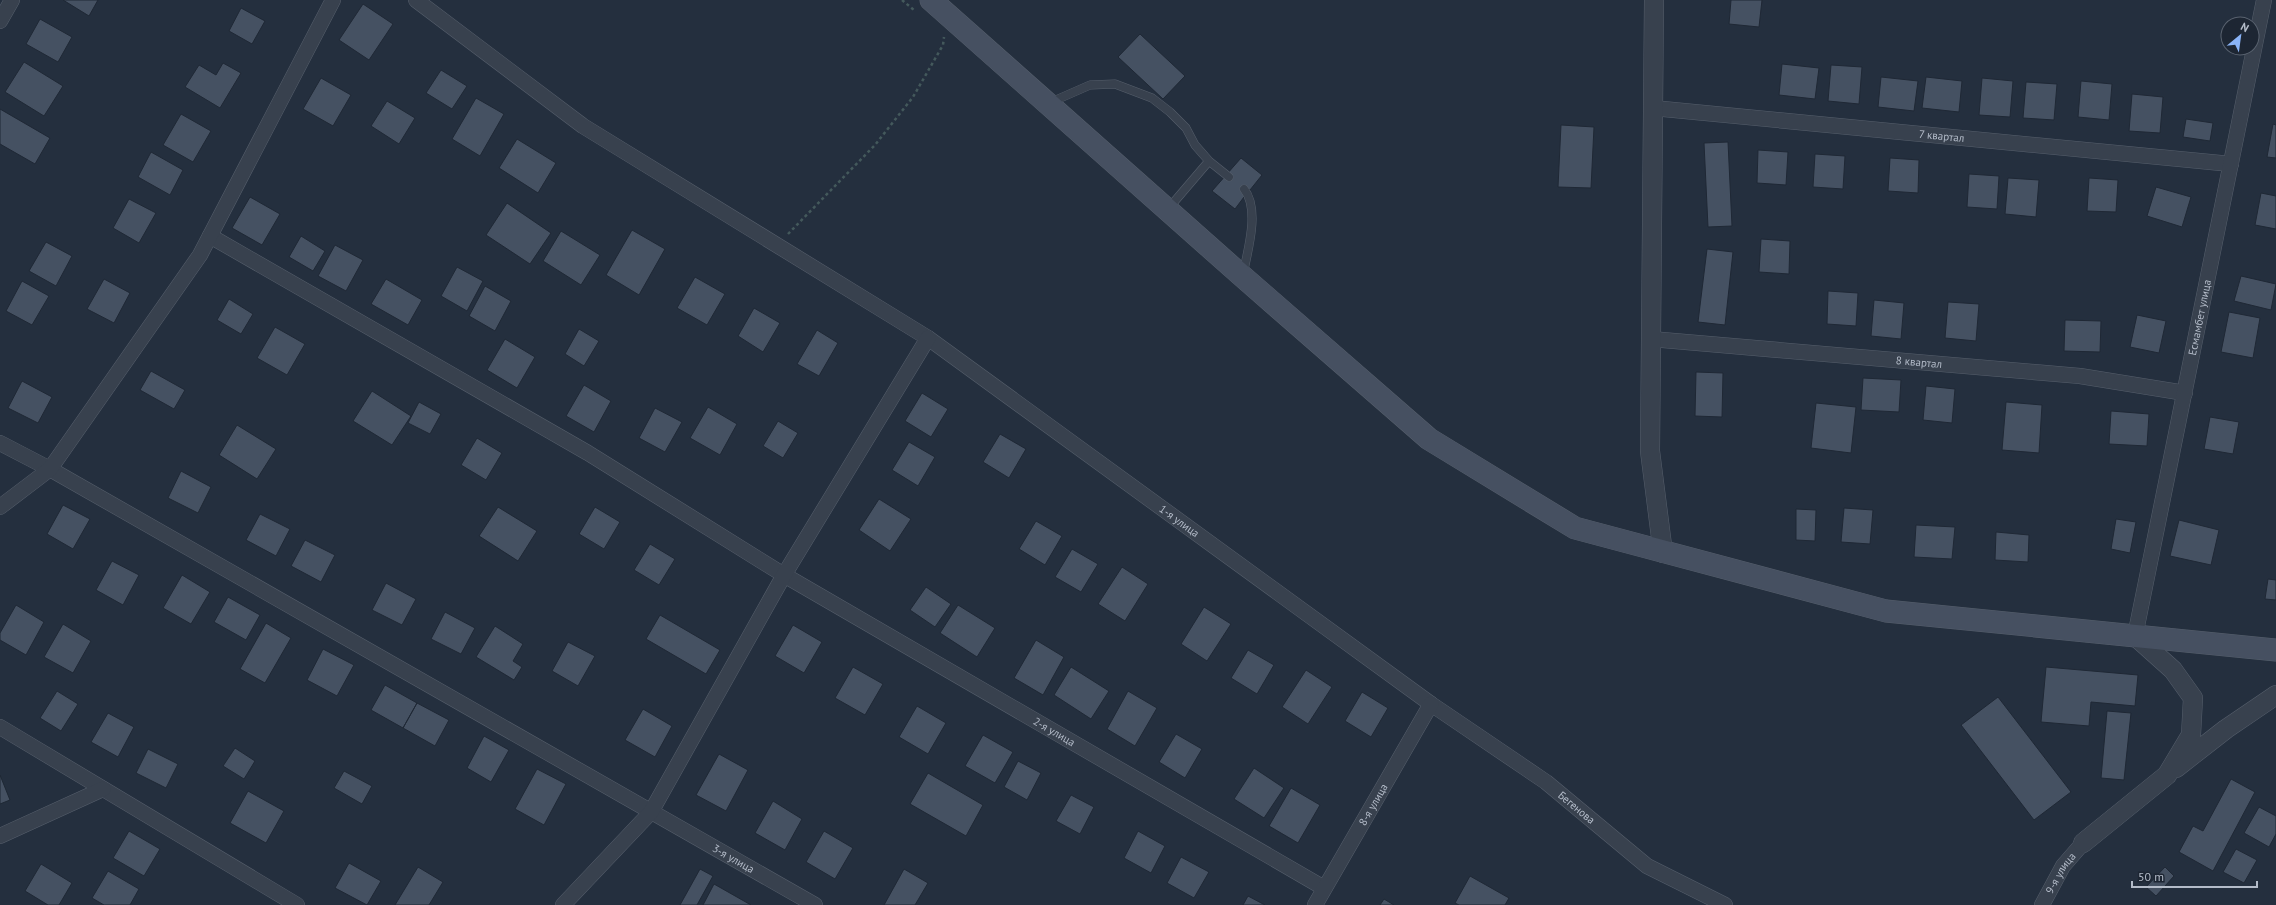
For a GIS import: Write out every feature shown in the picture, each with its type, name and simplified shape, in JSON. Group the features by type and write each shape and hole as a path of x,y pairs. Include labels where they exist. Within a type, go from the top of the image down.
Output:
{"main road":[{"path":"926,8 1048,104 1429,439 1574,528 1663,553 1886,611 2276,650"}],"street":[{"path":"0,21 12,0"},
{"path":"0,507 50,469 200,255 333,0"},
{"name":"1-я улица","path":"416,0 583,126 928,338 1431,704"},
{"path":"1654,0 1650,451 1663,553"},
{"name":"Есмамбет улица","path":"2134,636 2185,393 2264,0"},
{"name":"7 квартал","path":"1653,108 2231,164"},
{"name":"2-я улица","path":"210,236 588,453 784,575 1324,888"},
{"path":"563,905 652,812 784,575 928,338"},
{"name":"8 квартал","path":"1651,338 2080,376 2185,393"},
{"name":"3-я улица","path":"0,443 50,469 815,905"},
{"path":"2134,636 2173,670 2194,698 2191,735 2167,775"},
{"path":"2083,843 2226,729 2276,695"},
{"name":"8-я улица","path":"1315,905 1431,704"},
{"name":"Бегенова","path":"1431,704 1546,782 1647,866 1725,905"},
{"path":"0,727 297,905"},
{"path":"0,836 103,789"},
{"name":"9-я улица","path":"2042,905 2063,866 2083,843"}],"lane":[{"path":"1048,104 1090,85 1115,84 1152,98 1170,112 1186,128 1195,145 1209,161 1229,177"},
{"path":"1168,210 1209,161"},
{"path":"1242,276 1253,208 1249,194 1244,189"}],"path":[{"path":"902,0 926,8"},
{"path":"777,245 875,145 913,97 943,45 944,35"}],"building":[{"path":"63,0 98,0 89,16"},
{"path":"1731,0 1762,0 1759,27 1729,24"},
{"path":"363,4 393,24 369,60 339,40"},
{"path":"241,8 265,21 252,44 229,31"},
{"path":"40,19 72,37 58,62 26,44"},
{"path":"1140,34 1185,76 1163,99 1118,57"},
{"path":"24,62 63,86 44,116 5,92"},
{"path":"223,63 241,73 220,108 185,87 199,65 216,75"},
{"path":"1782,64 1819,68 1815,99 1779,95"},
{"path":"1831,65 1862,67 1859,104 1828,101"},
{"path":"441,70 467,86 452,109 426,93"},
{"path":"1881,77 1918,81 1914,111 1878,107"},
{"path":"1926,77 1962,81 1959,112 1922,108"},
{"path":"321,78 351,95 333,126 303,109"},
{"path":"1982,78 2013,81 2010,117 1979,115"},
{"path":"2081,81 2112,84 2109,120 2078,117"},
{"path":"2026,82 2057,84 2054,120 2023,118"},
{"path":"2132,94 2163,97 2160,133 2129,131"},
{"path":"476,98 504,114 480,156 452,139"},
{"path":"387,101 415,118 399,144 371,126"},
{"path":"0,109 50,138 35,164 0,144"},
{"path":"181,114 211,131 193,162 163,145"},
{"path":"2186,119 2213,123 2210,141 2183,137"},
{"path":"2273,124 2276,125 2276,158 2267,157"},
{"path":"1561,125 1594,127 1591,188 1558,187"},
{"path":"517,139 556,163 538,193 499,168"},
{"path":"1728,142 1732,226 1708,227 1704,143"},
{"path":"1758,150 1788,152 1786,185 1757,183"},
{"path":"151,152 183,170 170,195 138,177"},
{"path":"1815,154 1845,156 1843,189 1813,187"},
{"path":"1241,158 1262,175 1250,190 1246,187 1247,193 1235,209 1212,191"},
{"path":"1890,158 1919,160 1918,193 1888,191"},
{"path":"1969,174 1999,176 1997,209 1967,207"},
{"path":"2008,178 2039,180 2036,217 2005,214"},
{"path":"2089,178 2118,180 2116,212 2087,211"},
{"path":"2156,187 2191,197 2182,227 2147,216"},
{"path":"2261,193 2276,196 2276,229 2255,225"},
{"path":"250,197 280,214 262,245 232,228"},
{"path":"129,199 156,213 139,243 113,228"},
{"path":"507,203 551,233 530,264 486,235"},
{"path":"632,230 665,249 639,295 606,275"},
{"path":"561,231 600,255 581,285 543,261"},
{"path":"301,236 325,251 313,271 289,257"},
{"path":"1761,239 1790,241 1789,274 1759,272"},
{"path":"46,242 72,256 56,286 29,271"},
{"path":"335,245 363,260 346,291 318,276"},
{"path":"1707,249 1733,252 1725,325 1698,322"},
{"path":"457,267 483,281 467,311 441,296"},
{"path":"2241,276 2276,284 2271,310 2234,301"},
{"path":"695,277 725,294 707,325 677,308"},
{"path":"104,279 130,293 114,323 87,309"},
{"path":"386,279 422,300 408,325 371,304"},
{"path":"22,281 49,296 32,325 6,311"},
{"path":"485,286 511,301 495,331 469,316"},
{"path":"1828,291 1858,293 1856,326 1827,324"},
{"path":"229,299 253,314 241,334 217,320"},
{"path":"1874,300 1904,303 1901,339 1871,336"},
{"path":"1948,302 1979,304 1976,341 1945,338"},
{"path":"754,308 780,323 763,352 738,336"},
{"path":"2229,312 2260,318 2253,358 2221,352"},
{"path":"2137,315 2166,321 2159,353 2130,347"},
{"path":"2065,320 2101,321 2100,352 2064,351"},
{"path":"275,327 305,344 287,375 257,358"},
{"path":"579,329 599,341 584,366 565,354"},
{"path":"817,330 838,343 819,376 797,364"},
{"path":"505,339 535,357 517,388 487,370"},
{"path":"151,371 185,390 174,409 140,390"},
{"path":"1696,372 1723,373 1722,417 1695,416"},
{"path":"1863,378 1901,380 1899,412 1861,410"},
{"path":"22,381 52,397 38,423 8,408"},
{"path":"584,385 611,401 594,432 566,416"},
{"path":"1926,386 1955,389 1952,423 1923,420"},
{"path":"372,391 411,416 392,445 353,421"},
{"path":"922,393 948,409 931,437 905,421"},
{"path":"419,402 441,414 430,434 408,423"},
{"path":"2006,402 2042,405 2039,453 2002,450"},
{"path":"1816,403 1856,407 1851,453 1811,448"},
{"path":"708,407 737,424 720,455 690,438"},
{"path":"655,408 682,422 665,452 639,438"},
{"path":"2111,411 2149,414 2147,446 2109,444"},
{"path":"2210,417 2239,422 2233,454 2204,449"},
{"path":"778,421 798,433 783,458 763,446"},
{"path":"237,425 276,449 257,479 219,455"},
{"path":"1000,434 1026,449 1009,478 983,462"},
{"path":"477,438 502,453 486,480 461,465"},
{"path":"909,442 935,457 918,486 892,470"},
{"path":"181,471 211,487 198,513 168,498"},
{"path":"879,499 911,519 890,551 859,530"},
{"path":"63,505 90,519 73,549 47,534"},
{"path":"498,507 537,531 518,561 479,536"},
{"path":"595,507 620,522 604,549 579,534"},
{"path":"1844,508 1873,510 1870,544 1841,542"},
{"path":"1796,509 1816,510 1815,541 1796,540"},
{"path":"260,514 290,529 276,556 246,540"},
{"path":"2116,519 2136,522 2130,553 2111,549"},
{"path":"2179,520 2219,530 2211,565 2170,556"},
{"path":"1036,521 1062,536 1045,565 1019,549"},
{"path":"1916,525 1955,527 1952,559 1914,557"},
{"path":"1996,532 2029,535 2028,562 1995,560"},
{"path":"305,540 335,555 321,582 291,566"},
{"path":"650,544 675,559 659,585 634,570"},
{"path":"1072,549 1098,564 1081,592 1055,577"},
{"path":"112,561 139,575 123,605 96,590"},
{"path":"1122,567 1148,584 1125,621 1098,604"},
{"path":"182,575 210,592 191,624 163,608"},
{"path":"2268,579 2276,580 2276,600 2265,599"},
{"path":"386,583 416,599 402,625 372,610"},
{"path":"926,587 951,604 935,627 910,610"},
{"path":"228,597 260,615 246,640 214,622"},
{"path":"16,605 44,622 26,655 0,640 0,633"},
{"path":"958,605 995,628 977,657 940,633"},
{"path":"1204,607 1231,624 1207,661 1181,644"},
{"path":"445,612 475,628 461,654 431,639"},
{"path":"660,615 720,650 706,674 646,639"},
{"path":"266,623 291,638 265,683 240,669"},
{"path":"63,624 91,641 73,673 44,657"},
{"path":"793,625 822,642 804,673 775,656"},
{"path":"495,626 523,644 513,661 522,667 514,680 476,657"},
{"path":"1036,640 1064,657 1043,695 1014,678"},
{"path":"568,642 595,656 578,686 552,671"},
{"path":"323,649 354,665 337,696 307,680"},
{"path":"1248,650 1274,665 1257,694 1231,678"},
{"path":"853,667 883,684 865,715 835,698"},
{"path":"1071,667 1109,691 1091,719 1054,695"},
{"path":"2046,667 2138,675 2135,706 2091,702 2089,726 2041,722"},
{"path":"1306,670 1332,687 1308,724 1282,707"},
{"path":"385,685 417,703 403,728 371,710"},
{"path":"57,691 78,704 61,731 40,718"},
{"path":"1128,691 1157,708 1135,746 1107,729"},
{"path":"1362,692 1388,708 1371,737 1345,721"},
{"path":"1998,697 2071,792 2034,820 1961,725"},
{"path":"417,703 449,720 435,746 403,728"},
{"path":"917,706 946,723 928,754 899,737"},
{"path":"643,709 672,726 655,757 625,740"},
{"path":"2107,711 2131,713 2124,780 2101,778"},
{"path":"108,713 134,727 118,757 91,742"},
{"path":"1176,734 1202,749 1185,778 1159,762"},
{"path":"983,735 1013,752 995,783 965,766"},
{"path":"484,736 509,750 491,782 467,768"},
{"path":"235,748 255,761 244,779 223,766"},
{"path":"148,749 178,764 166,788 136,773"},
{"path":"719,754 748,770 726,811 696,795"},
{"path":"1018,761 1041,773 1027,800 1004,787"},
{"path":"1254,768 1284,788 1264,818 1234,799"},
{"path":"537,769 566,784 544,825 515,809"},
{"path":"344,771 372,786 362,804 334,788"},
{"path":"928,773 983,805 966,836 910,804"},
{"path":"0,775 10,800 0,804"},
{"path":"2231,779 2255,792 2213,871 2179,852 2193,826 2203,831"},
{"path":"1291,788 1320,805 1298,843 1269,826"},
{"path":"248,791 284,811 266,843 230,823"},
{"path":"1071,795 1094,807 1080,834 1056,821"},
{"path":"773,801 802,819 785,850 755,833"},
{"path":"2259,807 2276,816 2276,834 2269,847 2244,833"},
{"path":"129,831 160,849 144,876 113,858"},
{"path":"824,831 853,848 835,879 806,862"},
{"path":"1138,831 1165,846 1151,873 1124,858"},
{"path":"2236,849 2257,860 2244,883 2223,872"},
{"path":"1181,857 1209,872 1194,898 1167,883"},
{"path":"349,863 381,881 367,905 335,888"},
{"path":"41,864 72,883 59,905 48,905 25,891"},
{"path":"418,867 443,882 429,905 395,905"},
{"path":"2165,867 2174,876 2156,896 2146,887"},
{"path":"700,869 713,876 697,905 680,905"},
{"path":"904,869 928,883 915,905 884,905"},
{"path":"108,871 139,889 130,905 104,905 92,898"},
{"path":"1470,876 1509,898 1505,905 1459,905 1455,903"},
{"path":"714,884 751,905 703,905"},
{"path":"1248,896 1265,905 1243,905"},
{"path":"1384,899 1394,905 1380,905"}]}
